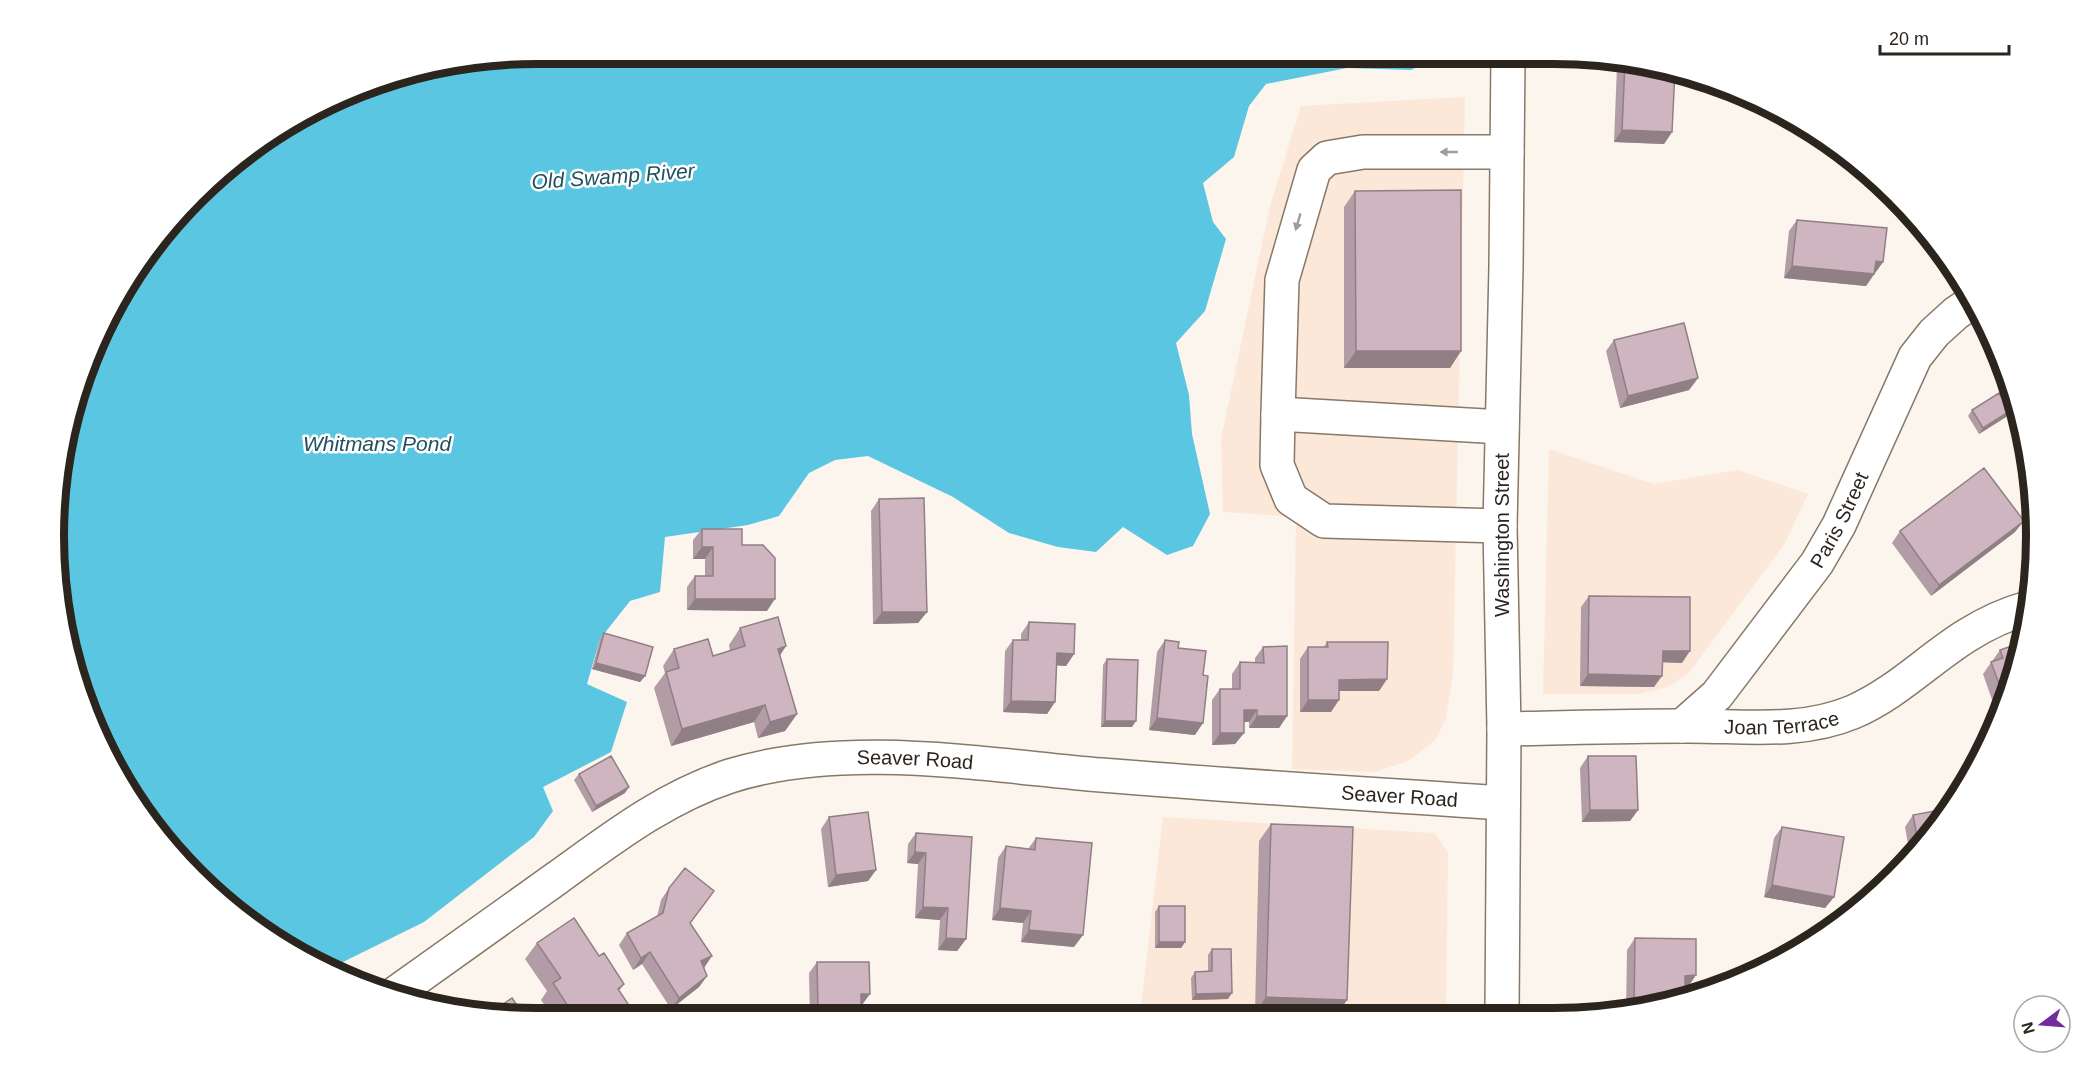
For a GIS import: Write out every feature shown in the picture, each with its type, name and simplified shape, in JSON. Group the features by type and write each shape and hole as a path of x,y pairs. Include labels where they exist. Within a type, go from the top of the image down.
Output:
{"street":[{"name":"Washington Street","path":"1502,1008 1504,729 1500,526 1508,64"},
{"path":"1500,526 1324,521 1291,499 1277,465 1278,414 1282,280 1314,170 1327,158 1363,152 1508,152"},
{"name":"Paris Street","path":"1682,726 1717,695 1817,563 1839,525 1915,357 1934,333 1966,307"},
{"path":"1278,414 1502,427"},
{"name":"Joan Terrace","path":"1504,729 1682,726 1785,728 1834,719 1882,698 1975,631 1994,620 2019,611"},
{"name":"Seaver Road","path":"403,988 625,829 673,799 730,776 797,761 873,758 960,761 1112,776 1503,803"}],"shaded area":[{"path":"1465,97 1453,674 1446,719 1435,740 1408,761 1375,772 1292,769 1296,517 1223,512 1221,439 1270,206 1301,106"},
{"path":"1549,449 1654,484 1738,470 1808,494 1785,543 1689,673 1668,687 1639,694 1543,694"},
{"path":"1163,817 1435,833 1448,853 1446,1008 1141,1008"}],"water":[{"name":"Whitmans Pond","path":"536,64 1423,64 1411,70 1347,68 1266,84 1249,106 1234,157 1203,183 1213,222 1226,239 1205,311 1176,343 1189,395 1192,434 1210,514 1193,546 1167,555 1123,527 1096,552 1058,547 1009,533 953,497 868,456 835,460 809,473 779,516 748,525 665,537 660,592 630,601 600,639 587,684 627,702 611,752 543,787 553,811 534,837 424,922 343,962 336,963 327,959 274,928 249,910 203,869 162,823 128,772 100,716 81,658 69,598 64,536 69,474 81,414 100,356 128,300 162,249 203,203 249,162 300,128 356,100 444,74 505,66"}],"building":[{"path":"1625,70 1674,81 1672,132 1622,130"},
{"path":"1461,190 1461,351 1356,351 1355,191"},
{"path":"1797,220 1887,228 1883,262 1876,261 1874,274 1792,266"},
{"path":"1684,323 1698,378 1628,396 1614,340"},
{"path":"1999,393 2008,412 1983,428 1972,410"},
{"path":"1984,468 2024,521 1939,585 1900,531"},
{"path":"924,498 927,612 882,612 879,499"},
{"path":"702,529 742,529 742,545 763,545 775,558 775,599 695,599 695,576 713,576 713,547 702,547"},
{"path":"1589,596 1690,597 1690,651 1663,651 1662,676 1588,674"},
{"path":"778,617 786,646 778,649 797,714 770,722 765,705 682,729 666,672 679,668 674,649 708,639 713,656 745,646 740,628"},
{"path":"1029,622 1075,624 1074,654 1057,653 1055,702 1011,701 1013,640 1028,640"},
{"path":"604,633 653,647 645,676 596,663"},
{"path":"1165,640 1179,642 1178,648 1206,651 1203,675 1208,676 1203,723 1157,718"},
{"path":"1327,642 1388,642 1387,679 1339,680 1339,700 1308,700 1308,647 1328,647"},
{"path":"1287,646 1287,716 1257,716 1257,710 1244,710 1244,733 1220,733 1220,689 1240,689 1240,662 1264,663 1263,647"},
{"path":"2012,646 2000,687 1991,662 2003,658 2000,650"},
{"path":"1107,659 1138,660 1136,721 1105,721"},
{"path":"611,756 629,787 596,806 579,774"},
{"path":"1588,756 1636,756 1638,810 1590,810"},
{"path":"1937,810 1917,836 1913,815"},
{"path":"868,812 876,870 836,875 829,817"},
{"path":"1271,824 1353,827 1347,1000 1266,997"},
{"path":"1782,827 1844,837 1834,897 1772,885"},
{"path":"916,833 972,837 966,939 946,938 948,908 923,907 926,853 915,852"},
{"path":"1036,838 1092,843 1083,935 1029,930 1031,911 1000,908 1006,846 1035,850"},
{"path":"685,868 714,891 690,923 712,956 701,961 707,976 679,998 650,952 641,958 627,933 663,913 669,888"},
{"path":"1159,906 1185,906 1185,942 1159,942"},
{"path":"574,918 599,956 604,953 624,984 618,989 631,1008 569,1008 553,983 561,978 537,943"},
{"path":"1635,938 1696,939 1696,975 1685,976 1685,988 1634,1000"},
{"path":"1212,949 1231,949 1232,993 1196,994 1195,972 1212,971"},
{"path":"817,962 869,962 870,994 861,994 861,1007 818,1007"},
{"path":"512,998 518,1007 505,1006 501,1006"}],"water label":[{"name":"Old Swamp River","path":"613,176"}]}
